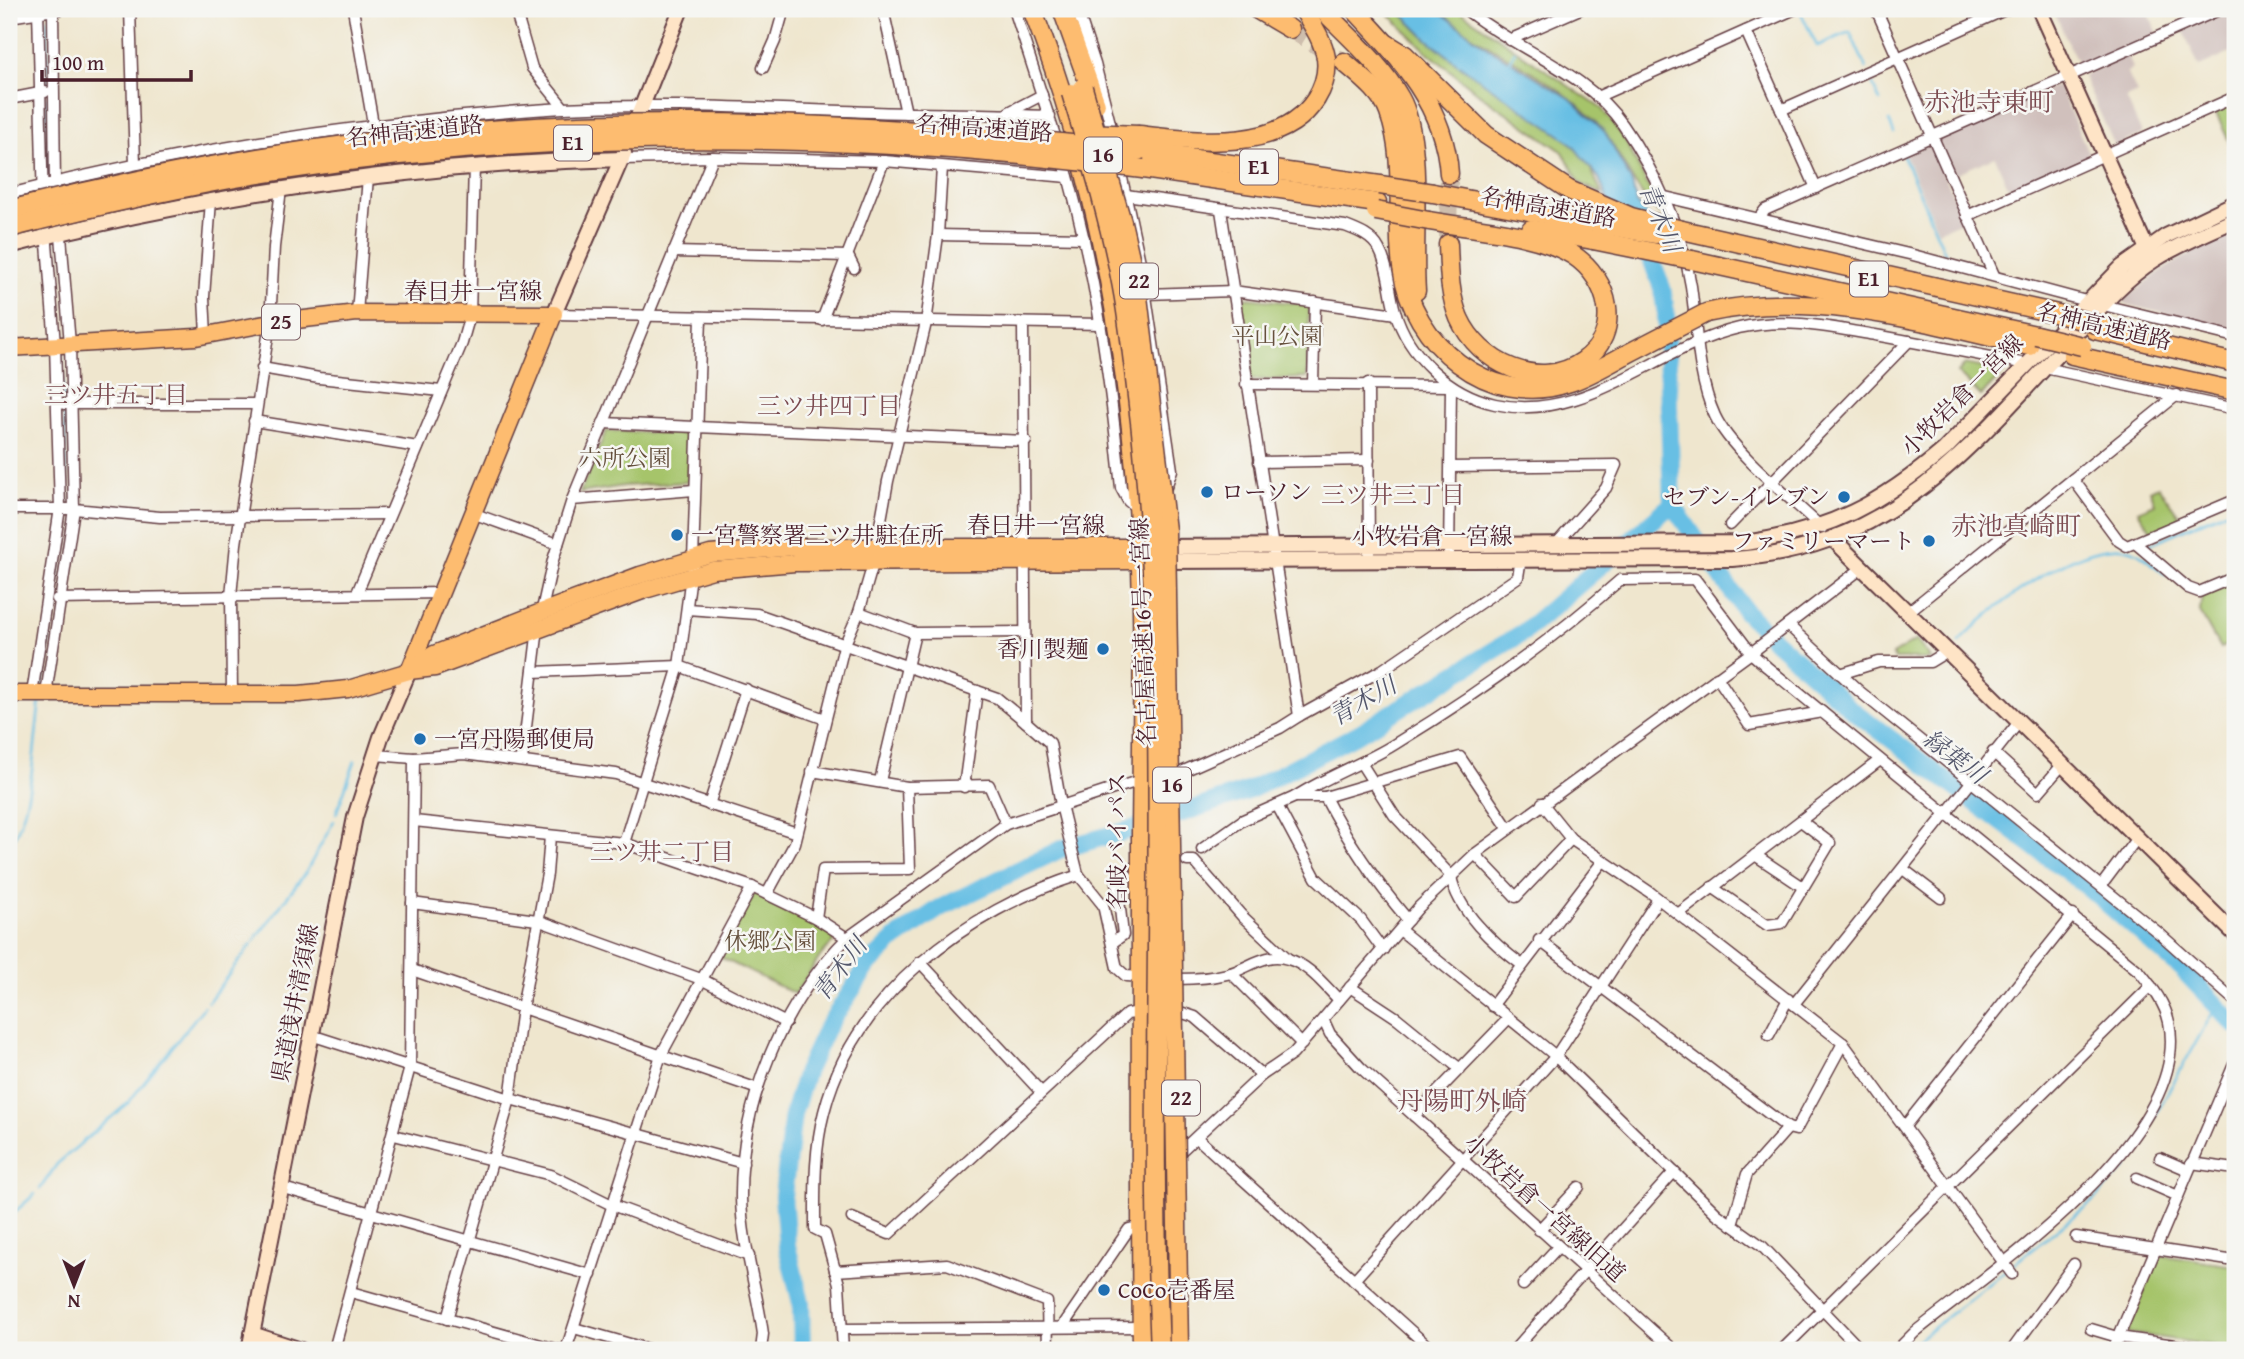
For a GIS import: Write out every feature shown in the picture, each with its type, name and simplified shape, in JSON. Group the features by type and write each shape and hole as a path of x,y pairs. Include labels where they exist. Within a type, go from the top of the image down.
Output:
{"highway":[{"name":"名岐バイパス","path":"1032,9 1064,102 1101,241 1127,393 1138,509 1142,1350"},
{"name":"名古屋高速16号一宮線","path":"1043,9 1071,93 1108,222 1121,279 1152,532 1157,628 1160,1350"},
{"name":"名古屋高速16号一宮線","path":"1056,9 1094,123 1137,288 1166,530 1178,1350"},
{"name":"22","path":"1062,9 1094,95 1136,262 1166,490 1171,554 1177,779 1182,854 1178,979 1181,1151 1178,1350"},
{"path":"1256,9 1290,29"},
{"path":"1354,9 1387,44 1436,112 1447,148 1448,174"},
{"path":"1140,152 1272,132 1294,122 1311,107 1326,76 1326,57 1307,11"},
{"path":"1307,11 1384,74 1409,117 1418,316"},
{"path":"1387,44 1405,55 1486,135 1569,190 1631,217 1683,235 2235,356"},
{"path":"1344,62 1371,85 1388,110 1396,134 1400,164 1402,269 1418,316 1436,343 1459,367 1482,378 1523,388 1566,384 1706,313 1747,304 1802,304 2033,340 2235,391"},
{"name":"名神高速道路","path":"9,210 204,166 368,141 578,125 704,122 926,131 943,127 1140,152 1431,208 1593,231 1683,235"},
{"name":"名神高速道路","path":"9,228 127,200 283,170 370,159 535,145 775,142 906,146 1053,157 1140,152 1230,180 1377,199"},
{"path":"1431,208 1547,243 1573,255 1591,269 1603,285 1609,306 1607,327 1598,347 1583,362 1559,372 1536,374 1513,369 1490,357 1460,320 1453,298 1448,244"},
{"name":"名神高速道路","path":"1593,231 1692,260 2033,340"},
{"name":"名神高速道路","path":"2098,327 2235,363"},
{"name":"名神高速道路","path":"2077,350 2235,382"}],"main road":[{"path":"554,314 622,159 681,9"},
{"path":"2039,9 2149,254"},
{"path":"9,246 63,231 211,200 281,189 474,164 622,159"},
{"name":"小牧岩倉一宮線","path":"1171,554 1273,545 1722,544 1779,538 1822,527 1884,496 1922,469 2086,301 2187,224 2235,203"},
{"name":"小牧岩倉一宮線","path":"1139,554 1277,560 1732,559 1786,552 1833,539 1870,523 1927,487 1956,461 2149,254 2235,220"},
{"name":"春日井一宮線","path":"9,348 206,335 270,323 357,313 554,314 409,671"},
{"path":"1833,539 2235,934"},
{"name":"春日井一宮線","path":"409,671 434,654 640,575 691,567 757,549 875,547 1026,555"},
{"name":"春日井一宮線","path":"9,694 299,694 348,689 409,671 435,668 538,631 691,567 873,564 1026,555 1139,554"},
{"name":"県道浅井清須線","path":"249,1350 355,817 374,755 409,671"},
{"path":"252,1334 301,1350"}],"street":[{"path":"9,17 56,9 54,182 63,231 62,344 57,404 60,508 39,694"},
{"path":"130,9 135,164"},
{"path":"353,9 373,124"},
{"path":"515,9 532,68 564,108"},
{"path":"763,68 775,41 784,9"},
{"path":"883,9 906,113"},
{"path":"1014,9 1050,116 1084,238 1101,324 1121,488 1128,501 1138,509"},
{"path":"1077,9 1105,101 1147,294 1172,470 1166,490"},
{"path":"1465,9 1597,97 1621,122 1641,154 1679,237 1704,380 1716,417 1742,451 1833,539"},
{"path":"1509,40 1557,13 1580,9"},
{"path":"1597,97 1795,9"},
{"path":"1876,9 1994,275"},
{"path":"1781,110 2007,9"},
{"path":"1759,218 1765,210 2221,9"},
{"path":"38,11 40,186 71,403 74,509 61,599 39,694"},
{"path":"1746,31 1816,188"},
{"path":"9,99 53,90"},
{"path":"1004,114 1042,95"},
{"path":"1967,216 2235,97"},
{"path":"9,194 135,164 266,138 373,124 564,108 641,106 1050,116"},
{"path":"622,159 713,156 884,161 1068,177"},
{"path":"522,760 541,612 558,544 572,500 713,156"},
{"path":"822,320 884,161"},
{"path":"357,593 462,343 470,315 474,164"},
{"path":"767,894 782,872 797,834 844,646 859,612 873,564 926,323 938,235 942,167"},
{"path":"357,313 368,177"},
{"path":"232,694 231,596 256,404 270,323 274,247 281,189"},
{"path":"1126,195 1345,226 1360,232 1379,248 1396,314 1409,341 1451,386 1449,559"},
{"path":"1661,196 1994,275 2086,301"},
{"path":"206,335 204,298 211,200"},
{"path":"1221,210 1299,716"},
{"path":"938,235 1084,238"},
{"path":"673,252 848,256"},
{"path":"848,256 853,268"},
{"path":"1147,294 1233,290 1396,314"},
{"path":"1313,384 1315,302"},
{"path":"2103,304 2235,337"},
{"path":"554,314 1023,325 1101,324"},
{"path":"624,843 679,666 691,567 701,317"},
{"path":"1246,384 1367,383 1451,386 1496,404 1534,408 1587,396 1698,340 1739,327 1782,321 1909,341 2026,364"},
{"path":"1023,325 1026,441 1026,722"},
{"path":"1730,525 1909,341"},
{"path":"262,368 319,378 441,391"},
{"path":"2045,368 2177,395 2235,410"},
{"path":"1367,383 1369,560"},
{"path":"1908,612 2177,395"},
{"path":"57,404 256,404"},
{"path":"254,421 418,447"},
{"path":"603,423 1026,441"},
{"path":"1259,462 1369,460"},
{"path":"1451,467 1616,465 1606,488 1579,522 1556,544"},
{"path":"2073,479 2119,541 2127,546 2235,500"},
{"path":"572,500 694,490"},
{"path":"9,509 60,508 160,517 389,514"},
{"path":"475,514 558,544"},
{"path":"2135,544 2188,588 2199,592 2235,577"},
{"path":"1177,779 1280,728 1382,670 1518,577 1521,558"},
{"path":"1181,1151 1262,1075 1302,1044 1408,920 1475,854 1754,651 1861,568"},
{"path":"1202,849 1243,820 1296,797 1313,785 1361,763 1487,684 1583,612 1620,580 1695,579 1754,651 1822,712 2140,971 2163,1004 2169,1024 2170,1052 2155,1099 2120,1155 2088,1192 2007,1268 1897,1350"},
{"path":"49,598 442,593"},
{"path":"687,610 757,614 997,698 1050,743 1062,810 1079,874 1103,905 1117,968 1126,976 1142,977"},
{"path":"859,612 915,633 1024,632"},
{"path":"1786,626 1840,674 2101,886 2235,1001"},
{"path":"880,781 915,633"},
{"path":"1840,674 1879,662 1930,663 1948,651"},
{"path":"533,672 679,666 825,719"},
{"path":"1717,677 1749,725 1822,712"},
{"path":"709,805 746,689"},
{"path":"964,787 977,691"},
{"path":"1769,1035 1791,1002 1903,869 1945,811 2019,722"},
{"path":"1993,752 2038,793 2063,764"},
{"path":"374,755 414,758 464,754 616,774 797,834"},
{"path":"1296,797 1325,797 1460,757 1508,828"},
{"path":"334,1350 411,1067 414,758"},
{"path":"1678,914 1880,760"},
{"path":"1361,763 1394,815 1451,876 1453,887 1490,941 1522,965"},
{"path":"813,771 907,787 989,785 1006,824"},
{"path":"816,918 823,870 910,869 907,787"},
{"path":"761,1350 762,1323 741,1197 743,1163 758,1089 786,1023 827,958 846,938 1006,824 1141,787"},
{"path":"1325,797 1347,839 1375,881 1408,920"},
{"path":"1542,803 1571,839 1658,899 1843,1043 2007,1268"},
{"path":"1277,805 1317,878 1361,920 1382,950"},
{"path":"414,821 624,843 752,887 816,918 846,938"},
{"path":"1712,887 1767,925 1775,927 1782,923 1830,843 1801,821"},
{"path":"447,1319 510,1099 522,1008 547,874 550,836"},
{"path":"2101,886 2137,838"},
{"path":"1475,854 1516,897 1571,839"},
{"path":"1182,854 1194,861 1242,916 1287,958 1305,967 1339,1000"},
{"path":"1755,855 1803,887"},
{"path":"1492,1006 1539,940 1603,860"},
{"path":"1903,869 1941,898"},
{"path":"843,1350 843,1329 835,1271 825,1234 814,1228 816,1165 824,1112 846,1058 877,1011 920,962 955,936 1012,903 1079,874"},
{"path":"1112,943 1123,934 1117,882 1127,874"},
{"path":"566,1350 661,1055 752,887"},
{"path":"1354,1280 1556,1056 1658,899"},
{"path":"412,903 537,920 701,979 786,1023"},
{"path":"1905,1126 2073,915"},
{"path":"1400,930 1556,1056 1674,1172 1732,1225 1762,1246 1861,1350"},
{"path":"1539,940 1788,1128 1796,1130 1843,1043"},
{"path":"1178,979 1231,974 1268,957 1287,958"},
{"path":"920,962 1041,1093"},
{"path":"412,970 758,1089"},
{"path":"1231,974 1302,1044"},
{"path":"1782,1350 2151,986"},
{"path":"1350,987 1397,1018 1460,1069"},
{"path":"852,1218 889,1234 1127,1014 1141,1012"},
{"path":"1180,1012 1195,1017 1262,1075"},
{"path":"1413,1116 1508,1019"},
{"name":"小牧岩倉一宮線旧道","path":"1324,1021 1339,1045 1413,1116 1674,1350"},
{"path":"311,1035 510,1099 743,1163"},
{"path":"2113,1350 2235,1063"},
{"path":"1732,1225 1747,1174 1788,1128"},
{"path":"394,1135 551,1175 612,1205 749,1256"},
{"path":"1197,1138 1432,1350"},
{"path":"2160,1158 2190,1166 2235,1169"},
{"path":"1530,1350 1517,1346 1674,1172"},
{"path":"2137,1178 2178,1196"},
{"path":"1539,1230 1579,1187"},
{"path":"283,1188 591,1275"},
{"path":"1062,1327 1129,1230 1142,1226"},
{"path":"2076,1237 2235,1261"},
{"path":"1523,1285 1558,1247"},
{"path":"835,1271 947,1264 1047,1301 1048,1350"},
{"path":"2012,1350 2074,1264"},
{"path":"351,1292 559,1350"},
{"path":"843,1329 1142,1327"},
{"path":"574,1328 651,1350"},
{"path":"2091,1329 2119,1337 2211,1350"}],"shaded area":[{"path":"2053,9 2147,9 2158,34 2083,67 2079,66"},
{"path":"2235,9 2235,51 2199,67 2183,30"},
{"path":"2127,55 2133,68 2127,72 2137,93 2126,98 2142,134 2115,146 2083,76"},
{"path":"2054,86 2060,89 2089,154 2088,159 2011,193 1995,157 1953,175 1938,142 1940,137"},
{"path":"1927,144 1932,147 1964,220 1938,231 1905,154"},
{"path":"2235,232 2235,330 2125,304 2124,300 2158,273 2201,247"}],"green space":[{"path":"1384,9 1397,9 1426,38 1570,142 1587,160 1602,194 1580,183 1563,152 1479,94 1426,51"},
{"path":"1436,9 1457,9 1602,109 1625,140 1662,214 1647,201 1610,140 1587,113 1547,81 1456,25"},
{"path":"2235,102 2235,146 2232,148 2215,111"},
{"name":"平山公園","path":"1240,297 1309,305 1307,378 1250,380"},
{"path":"1965,364 2004,372 1981,396 1958,373"},
{"name":"六所公園","path":"606,431 691,434 688,482 624,486 580,493"},
{"path":"2158,486 2182,520 2153,533 2138,511 2155,504 2150,490"},
{"path":"2235,581 2235,642 2220,648 2200,612 2202,594"},
{"path":"1916,640 1931,659 1895,659 1892,655"},
{"name":"休郷公園","path":"755,892 838,937 822,954 795,994 720,957"},
{"path":"2159,1255 2235,1266 2233,1348 2127,1333"}],"water":[{"path":"1397,9 1436,9 1487,47 1571,99 1605,132 1632,183 1636,202 1651,219 1616,223 1599,178 1570,142 1460,66"}],"waterway":[{"path":"1800,11 1817,46 1850,32 1866,68"},
{"path":"47,19 47,85"},
{"path":"1508,64 1515,51"},
{"path":"1873,85 1880,101"},
{"path":"47,98 48,175"},
{"path":"1889,121 1894,133"},
{"path":"1903,155 1946,255"},
{"name":"青木川","path":"802,1350 801,1303 787,1246 783,1196 793,1114 806,1072 826,1029 869,964 895,939 940,908 1061,849 1147,825 1250,790 1361,732 1524,632 1672,504 1666,313 1662,288 1636,218"},
{"path":"53,240 60,337"},
{"path":"61,352 64,401"},
{"path":"64,408 67,506"},
{"name":"縁葉川","path":"1672,504 1745,611 1774,640 1851,709 2089,888 2183,970 2235,1025"},
{"path":"2145,546 2235,507"},
{"path":"42,686 67,513"},
{"path":"1959,642 1992,611 2041,576 2093,552 2116,548 2136,552 2166,575"},
{"path":"1822,684 1835,679"},
{"path":"9,846 17,832 28,796 40,700"},
{"path":"336,814 355,761"},
{"path":"208,1002 306,872 334,821"},
{"path":"1905,1350 2093,1201 2126,1167 2217,1005"},
{"path":"40,1189 57,1164 128,1103 204,1007"},
{"path":"9,1217 35,1194"}],"tunnel":[{"path":"1290,29 1344,62"},
{"path":"1448,244 1449,174"}],"place":[{"name":"ローソン","path":"1207,492"},
{"name":"セブン-イレブン","path":"1844,497"},
{"name":"一宮警察署三ツ井駐在所","path":"677,535"},
{"name":"ファミリーマート","path":"1929,541"},
{"name":"香川製麺","path":"1103,649"},
{"name":"一宮丹陽郵便局","path":"420,739"},
{"name":"CoCo壱番屋","path":"1104,1290"}],"district":[{"name":"赤池寺東町","path":"1989,102"},
{"name":"三ツ井五丁目","path":"116,395"},
{"name":"三ツ井四丁目","path":"829,406"},
{"name":"三ツ井三丁目","path":"1393,495"},
{"name":"赤池真崎町","path":"2016,526"},
{"name":"三ツ井二丁目","path":"662,852"},
{"name":"丹陽町外崎","path":"1462,1101"}]}
